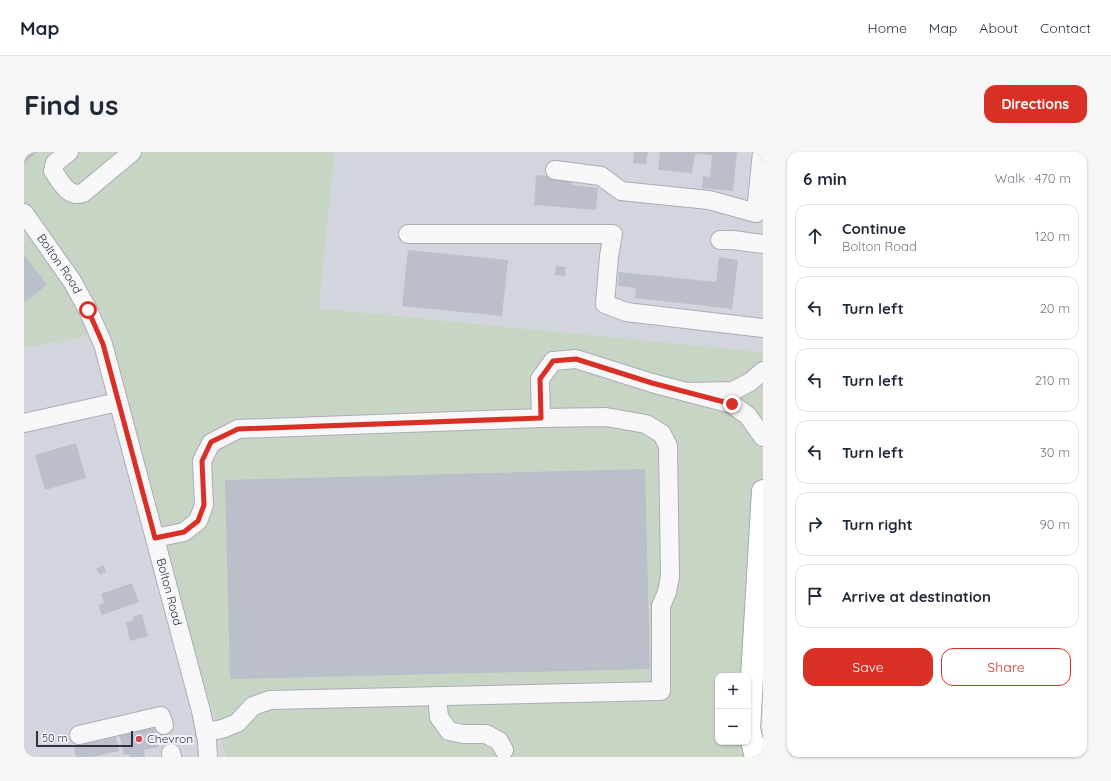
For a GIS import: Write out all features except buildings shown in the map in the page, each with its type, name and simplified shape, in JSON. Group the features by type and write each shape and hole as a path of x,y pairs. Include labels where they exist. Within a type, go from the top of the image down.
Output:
{"main road":[{"path":"756,757 749,729 763,491"}],"street":[{"path":"69,152 54,163 53,171 69,192 78,195 83,193 132,152"},
{"path":"555,170 601,176 621,191 709,200 756,213 762,152"},
{"name":"Bolton Road","path":"24,213 72,281 88,310 103,344 201,711 208,757"},
{"path":"408,234 613,234 609,256 605,304 626,312 763,328"},
{"path":"720,240 733,240 763,244"},
{"path":"541,418 540,379 553,361 576,359 652,383 732,404 748,416 763,436"},
{"path":"686,392 733,391 750,382 763,371"},
{"path":"24,423 118,402"},
{"path":"155,538 184,532 198,521 204,505 202,461 211,442 238,429 606,417 646,424 662,434 668,446 670,577 667,592 661,606 661,691 270,700 253,706 237,723 222,729 205,732"},
{"path":"437,696 439,717 449,731 463,734 486,734 499,741 505,755"},
{"path":"79,735 161,716 164,725"}],"shaded area":[{"path":"335,152 763,152 763,352 319,308"},
{"path":"105,333 153,518 226,757 24,757 24,348"}],"green space":[{"path":"24,152 335,152 319,308 763,352 763,557 748,673 715,673 715,745 746,745 745,757 226,757 153,518 104,333 24,348"}],"place":[{"name":"Chevron","path":"139,739"}],"route":[{"path":"88,310 103,344 155,538 184,532 198,521 204,505 202,461 211,442 238,429 541,418 540,379 553,361 576,359 652,383 732,404"}]}
